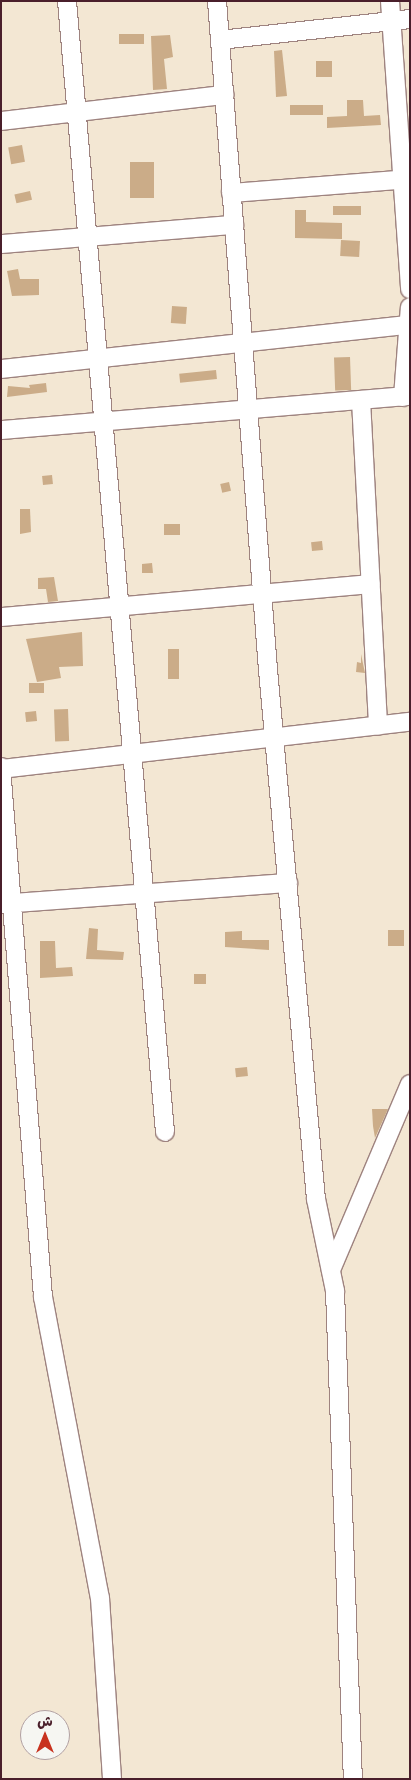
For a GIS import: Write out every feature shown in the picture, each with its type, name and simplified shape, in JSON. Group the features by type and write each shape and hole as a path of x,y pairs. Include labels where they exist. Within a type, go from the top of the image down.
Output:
{"street":[{"path":"67,1 96,358 165,1132"},
{"path":"217,1 263,594 316,1199 335,1291 352,1779"},
{"path":"390,1 406,180 410,289"},
{"path":"220,40 410,20"},
{"path":"1,121 224,96"},
{"path":"232,193 406,180"},
{"path":"1,244 234,225"},
{"path":"1,430 406,396 410,307"},
{"path":"1,369 408,325"},
{"path":"361,400 378,726"},
{"path":"1,617 371,584"},
{"path":"112,1779 100,1598 44,1297 7,904 1,768 275,739 410,722"},
{"path":"7,904 288,883"},
{"path":"330,1270 410,1084"}],"building":[{"path":"119,34 144,34 144,44 119,44"},
{"path":"170,35 173,57 164,59 167,89 153,90 151,36"},
{"path":"282,50 287,96 276,97 274,51"},
{"path":"316,61 332,61 332,77 316,77"},
{"path":"347,100 363,100 364,116 380,115 381,125 327,128 327,117 347,116"},
{"path":"290,105 323,105 323,115 290,115"},
{"path":"22,145 25,162 11,164 8,147"},
{"path":"130,162 154,162 154,198 130,198"},
{"path":"30,191 32,200 16,203 14,195"},
{"path":"333,206 361,206 361,215 333,215"},
{"path":"295,210 306,210 306,222 342,223 342,239 295,238"},
{"path":"341,240 360,241 359,257 340,256"},
{"path":"18,269 20,279 39,279 39,295 12,296 7,271"},
{"path":"172,306 187,307 186,324 171,323"},
{"path":"350,357 351,390 335,391 334,358"},
{"path":"216,370 217,379 180,383 179,374"},
{"path":"46,383 47,392 7,397 8,386 30,388 29,385"},
{"path":"52,475 53,484 43,485 42,476"},
{"path":"229,482 231,491 222,493 220,484"},
{"path":"20,509 30,509 31,532 20,534"},
{"path":"164,524 180,524 180,535 164,535"},
{"path":"322,541 323,550 312,551 311,542"},
{"path":"152,563 153,573 142,573 142,564"},
{"path":"54,577 58,601 48,602 46,589 38,589 38,578"},
{"path":"82,632 83,666 59,667 61,678 37,682 26,639"},
{"path":"168,649 179,649 179,679 168,679"},
{"path":"361,654 365,673 356,672 357,662 361,663"},
{"path":"29,683 44,683 44,693 29,693"},
{"path":"54,709 68,709 69,741 55,741"},
{"path":"36,711 37,721 26,722 25,712"},
{"path":"89,928 98,929 97,950 124,952 123,960 86,959"},
{"path":"388,930 404,930 404,946 388,946"},
{"path":"242,931 242,940 269,940 269,950 225,947 225,932"},
{"path":"40,941 55,941 56,968 72,967 73,976 40,978"},
{"path":"194,974 206,974 206,984 194,984"},
{"path":"247,1067 248,1076 236,1077 235,1068"},
{"path":"372,1109 388,1109 375,1138 373,1126"}]}
